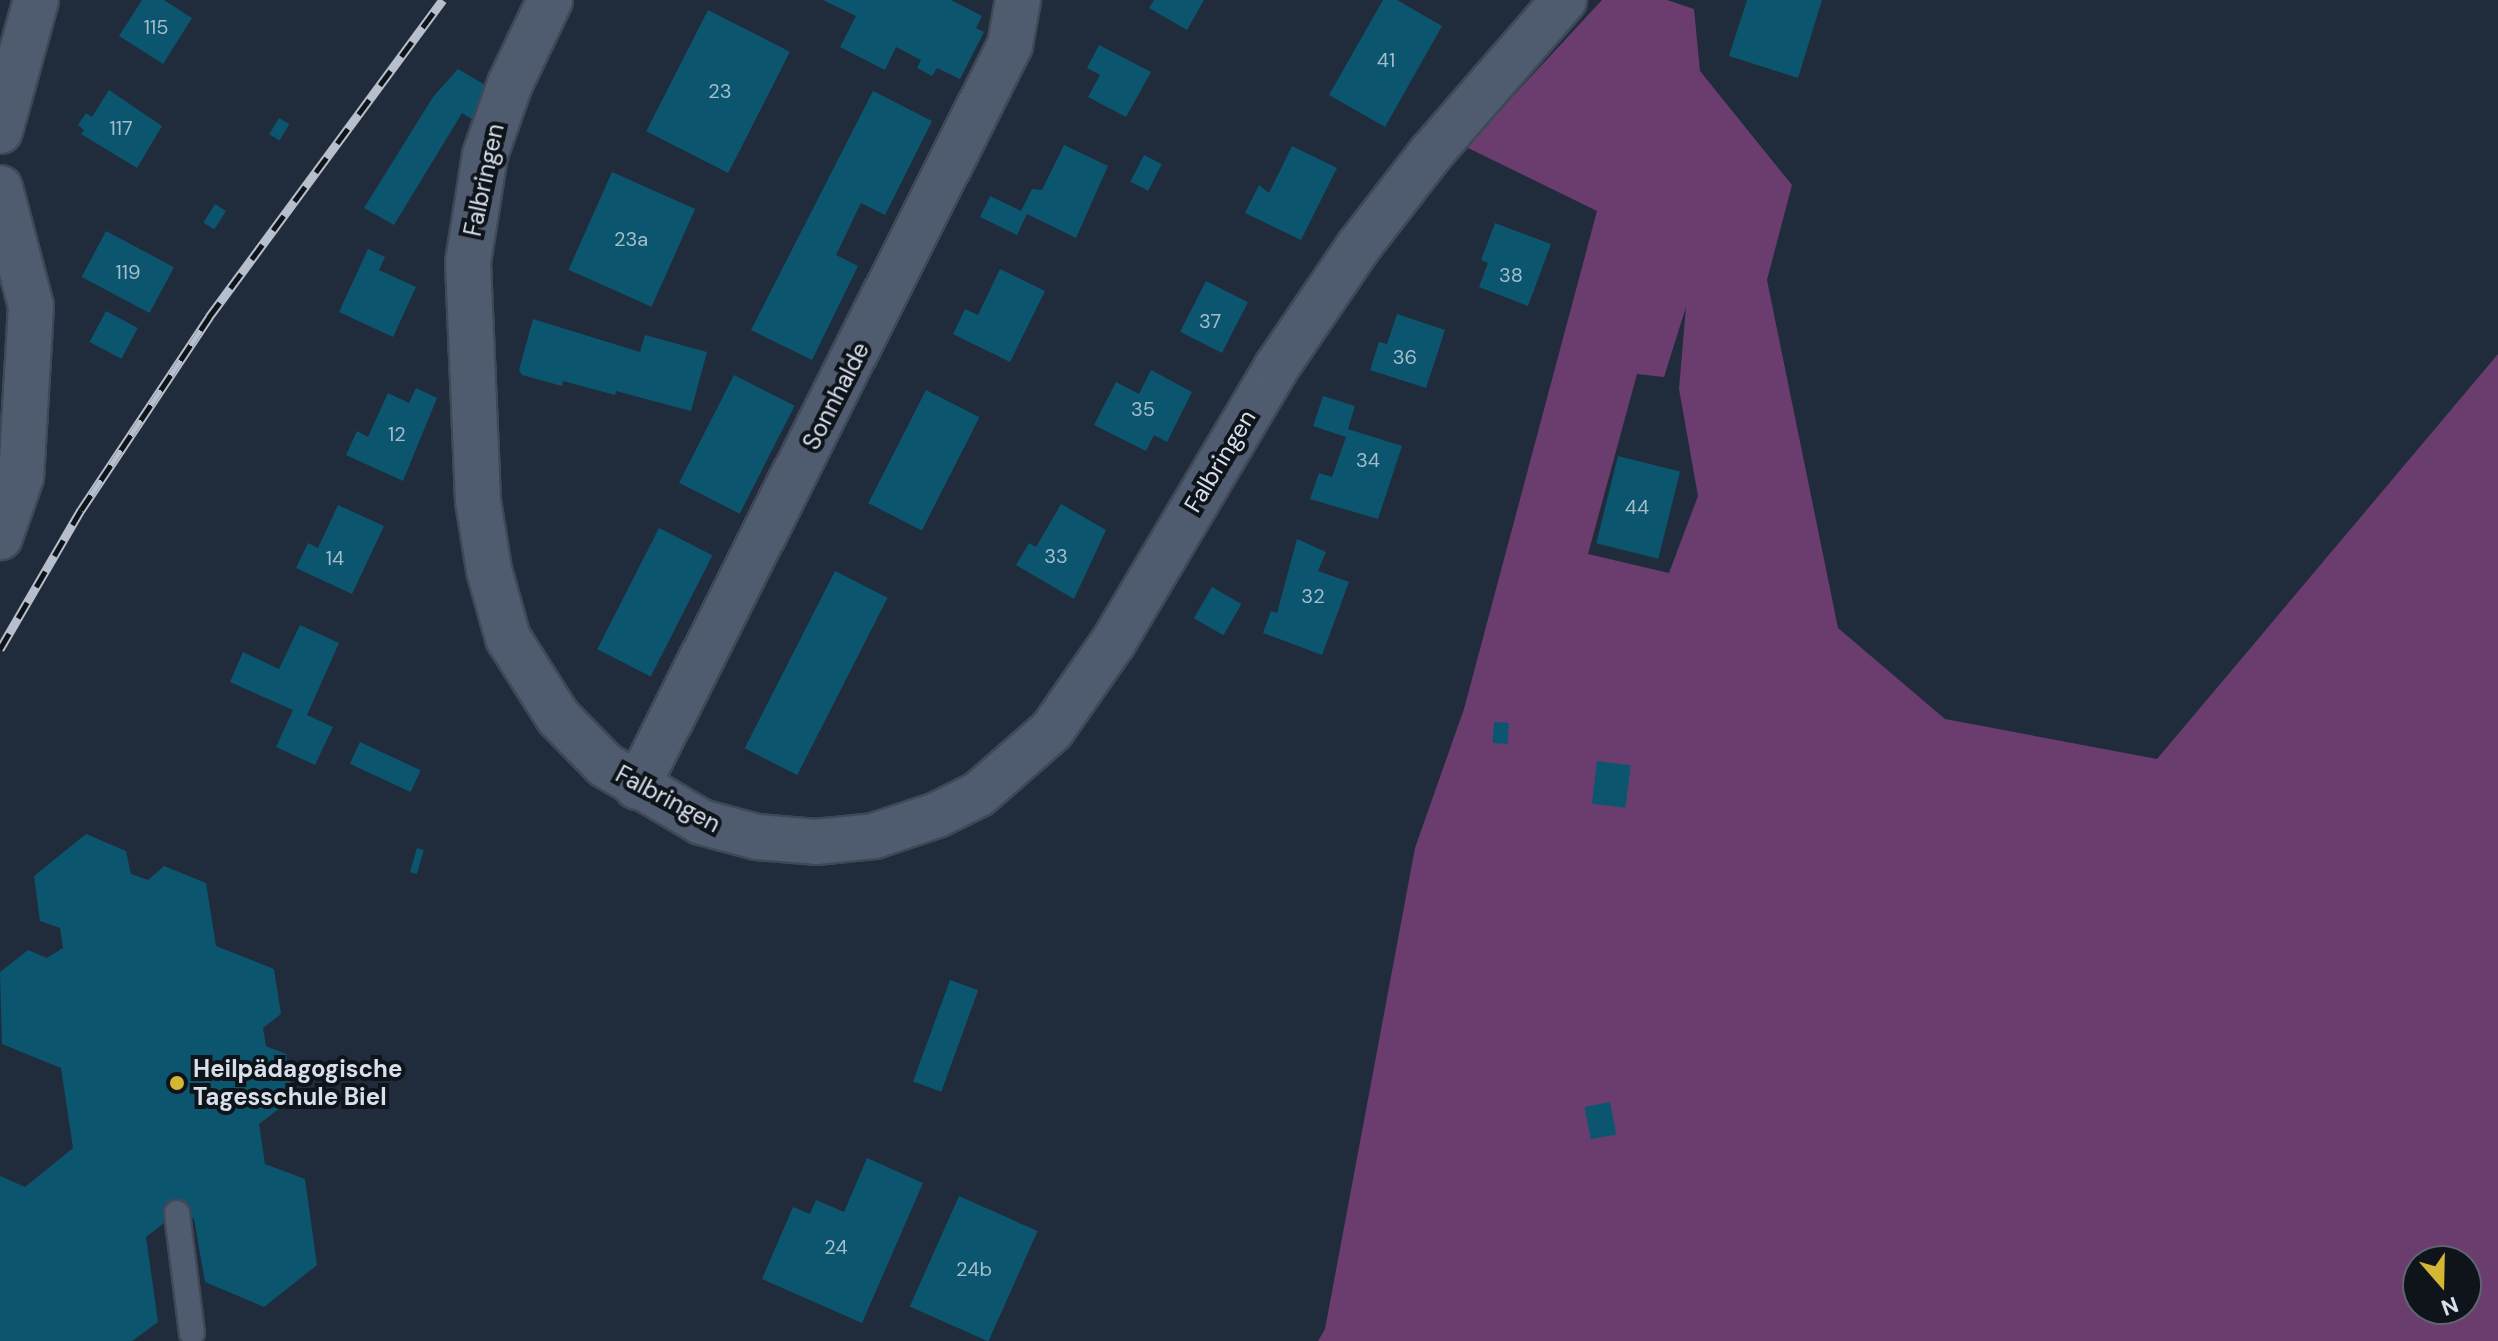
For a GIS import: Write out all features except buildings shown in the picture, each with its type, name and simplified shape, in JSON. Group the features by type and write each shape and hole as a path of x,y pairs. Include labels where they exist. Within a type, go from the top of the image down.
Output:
{"street":[{"path":"0,131 36,0"},
{"name":"Falbringen","path":"550,0 498,113 472,227 468,294 478,501 489,570 508,638 535,685 580,742 637,787 728,831 784,842 842,841 899,830 979,794 1028,756 1052,730 1105,654 1276,368 1359,246 1471,105 1564,0"},
{"name":"Sonnhalde","path":"637,787 1010,45 1018,0"},
{"path":"0,188 31,306 21,477 0,537"}],"lane":[{"path":"177,1213 192,1333"}],"shaded area":[{"path":"1602,0 1667,0 1694,9 1700,71 1792,185 1767,280 1838,628 1945,719 2157,759 2498,354 2498,1341 1318,1341 1325,1329 1415,848 1464,709 1597,211 1466,147","holes":["1686,307 1679,389 1698,496 1669,573 1588,554 1637,374 1664,377"]}],"railway":[{"path":"0,649 81,510 209,317 443,0"}],"place":[{"name":"Heilpädagogische Tagesschule Biel","path":"177,1083"}]}
